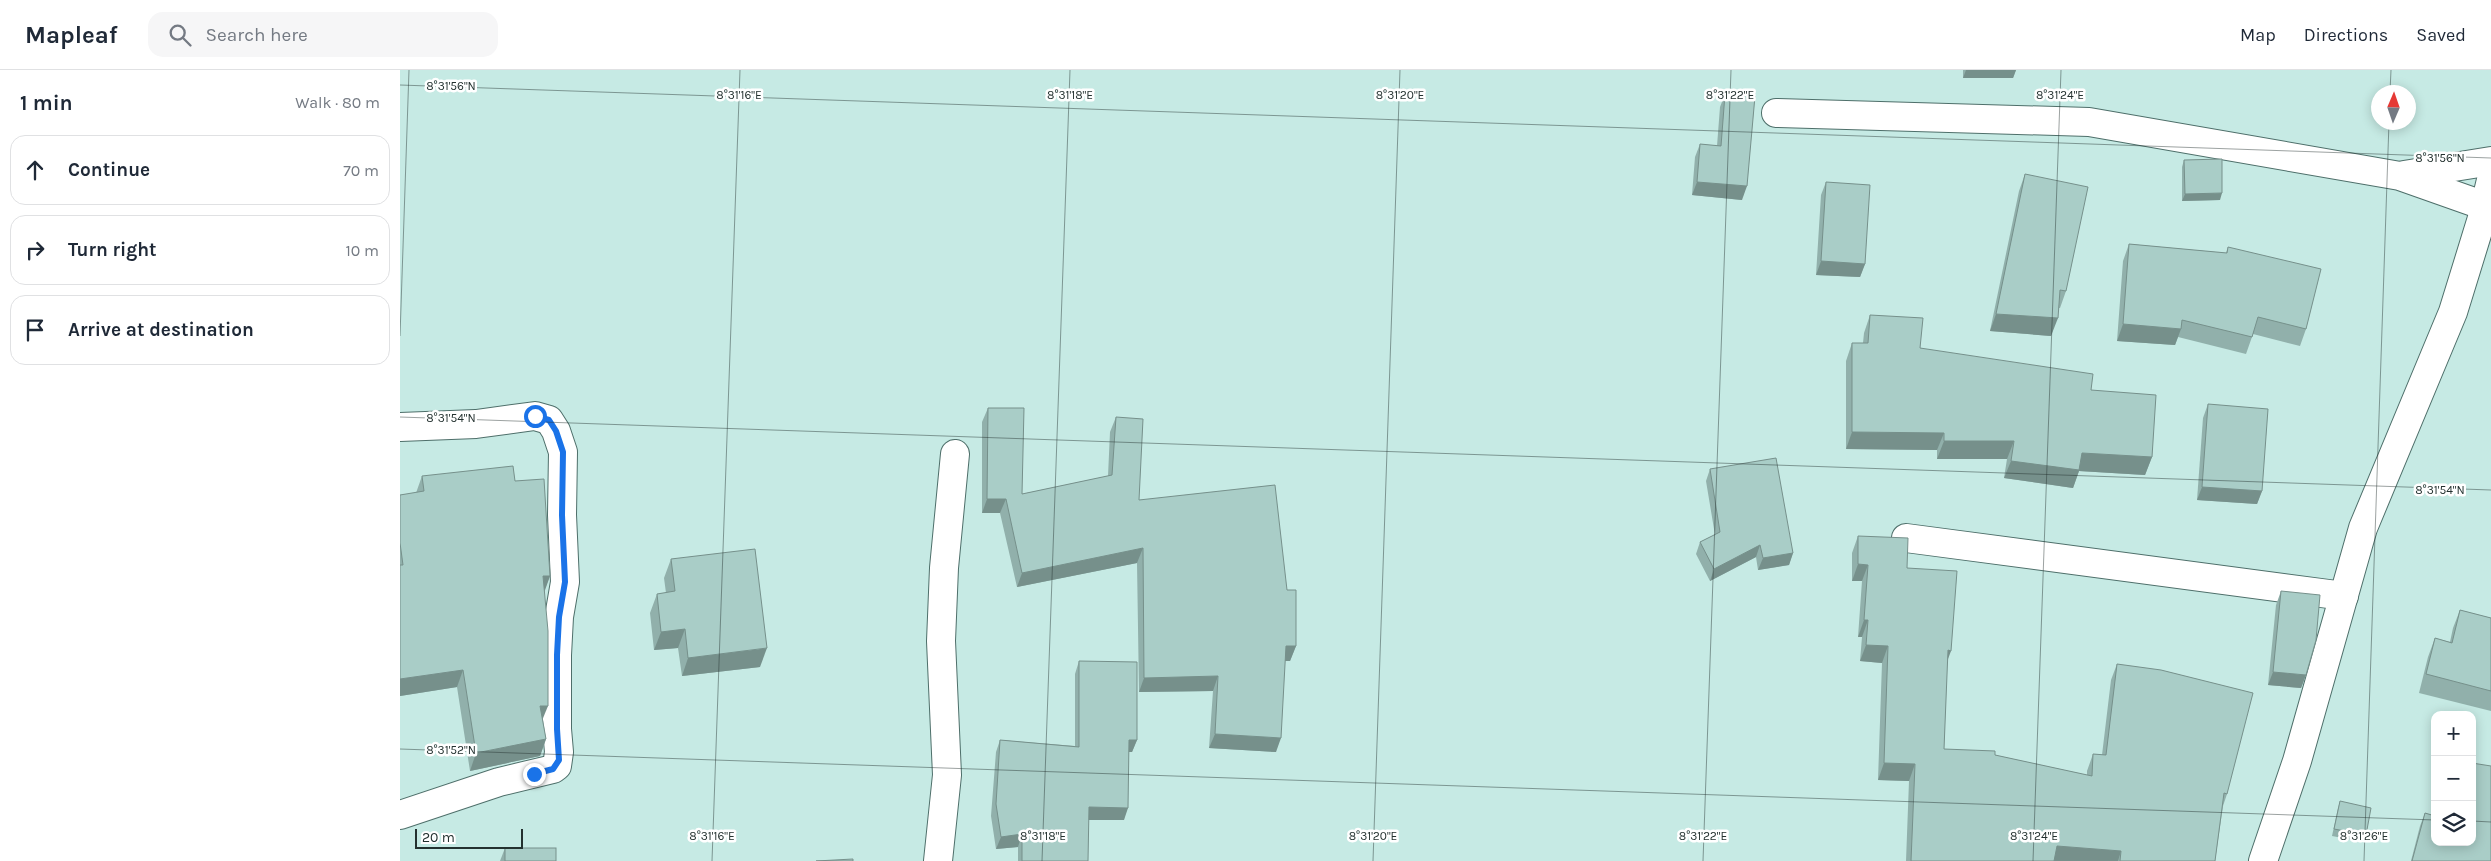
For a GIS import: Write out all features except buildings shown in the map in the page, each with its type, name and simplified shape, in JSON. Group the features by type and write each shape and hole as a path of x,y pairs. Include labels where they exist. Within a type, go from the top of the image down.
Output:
{"street":[{"path":"1776,112 2089,122 2400,176 2486,214"},
{"path":"2400,176 2491,161"},
{"path":"2263,861 2297,761 2363,528 2453,312 2486,214 2491,180"},
{"path":"400,427 476,424 535,416 549,420 556,431 563,452 562,515 565,582 559,617 557,655 557,729 559,752 557,766 553,769 499,782 400,816"},
{"path":"938,861 947,775 941,641 944,568 955,454"},
{"path":"1906,538 2344,596"}],"route":[{"path":"534,774 553,769 557,766 559,760 557,655 559,617 565,582 562,515 563,452 556,431 549,420 535,416"}]}
